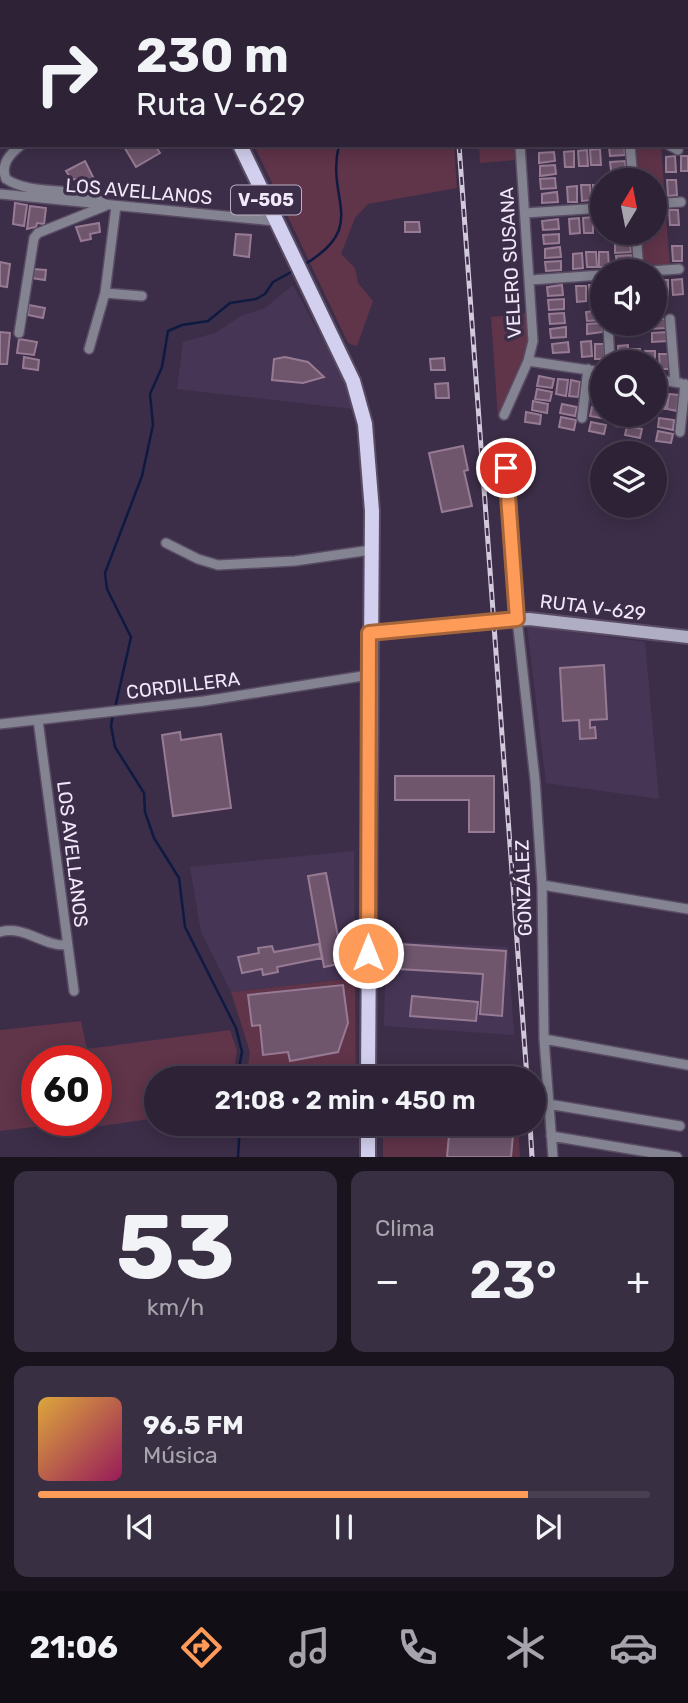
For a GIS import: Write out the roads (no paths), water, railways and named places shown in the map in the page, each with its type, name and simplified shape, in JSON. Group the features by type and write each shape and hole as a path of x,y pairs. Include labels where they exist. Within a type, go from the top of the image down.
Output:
{"main road":[{"name":"V-505","path":"241,147 353,380 365,424 370,467 371,550"},
{"path":"368,1066 371,550"},
{"name":"RUTA V-629","path":"369,633 538,619 688,637"},
{"path":"368,1136 368,1157"}],"street":[{"path":"19,147 2,162 6,179 19,186 95,197 111,206"},
{"name":"VELERO SUSANA","path":"505,415 528,361 533,341 520,147"},
{"path":"630,147 632,168"},
{"name":"LOS AVELLANOS","path":"0,194 275,221"},
{"path":"667,203 681,202"},
{"path":"89,349 105,293 111,206"},
{"path":"19,333 34,238 38,233 111,206"},
{"path":"525,213 590,209"},
{"path":"667,270 678,269"},
{"path":"530,280 590,276"},
{"path":"105,293 142,296"},
{"path":"670,319 675,382"},
{"path":"528,361 588,369 582,418"},
{"path":"667,381 687,384 680,432"},
{"name":"GONZÁLEZ","path":"504,443 517,619 535,780 542,885 544,1039 553,1157"},
{"path":"166,543 198,559 218,565 295,561 371,550"},
{"name":"CORDILLERA","path":"0,724 204,701 369,675"},
{"name":"LOS AVELLANOS","path":"38,720 74,991"},
{"path":"542,885 688,909"},
{"path":"0,932 20,930 54,946 66,945"},
{"path":"544,1039 688,1065"},
{"path":"548,1104 680,1126"},
{"path":"551,1136 651,1155 677,1157"}],"waterway":[{"path":"302,266 323,252 335,238 340,225 336,165 339,147"},
{"path":"115,708 131,637 107,589 105,573 142,476 153,425 150,394 162,367 168,331 182,325 208,321 230,303 256,299 265,294 273,282 293,271"},
{"path":"113,714 111,726 115,747 144,793 145,812 154,838 179,878 185,927 236,1028 242,1052 239,1066"},
{"path":"238,1157 239,1136"}],"railway":[{"path":"459,147 526,1066"},
{"path":"531,1136 532,1157"}]}
